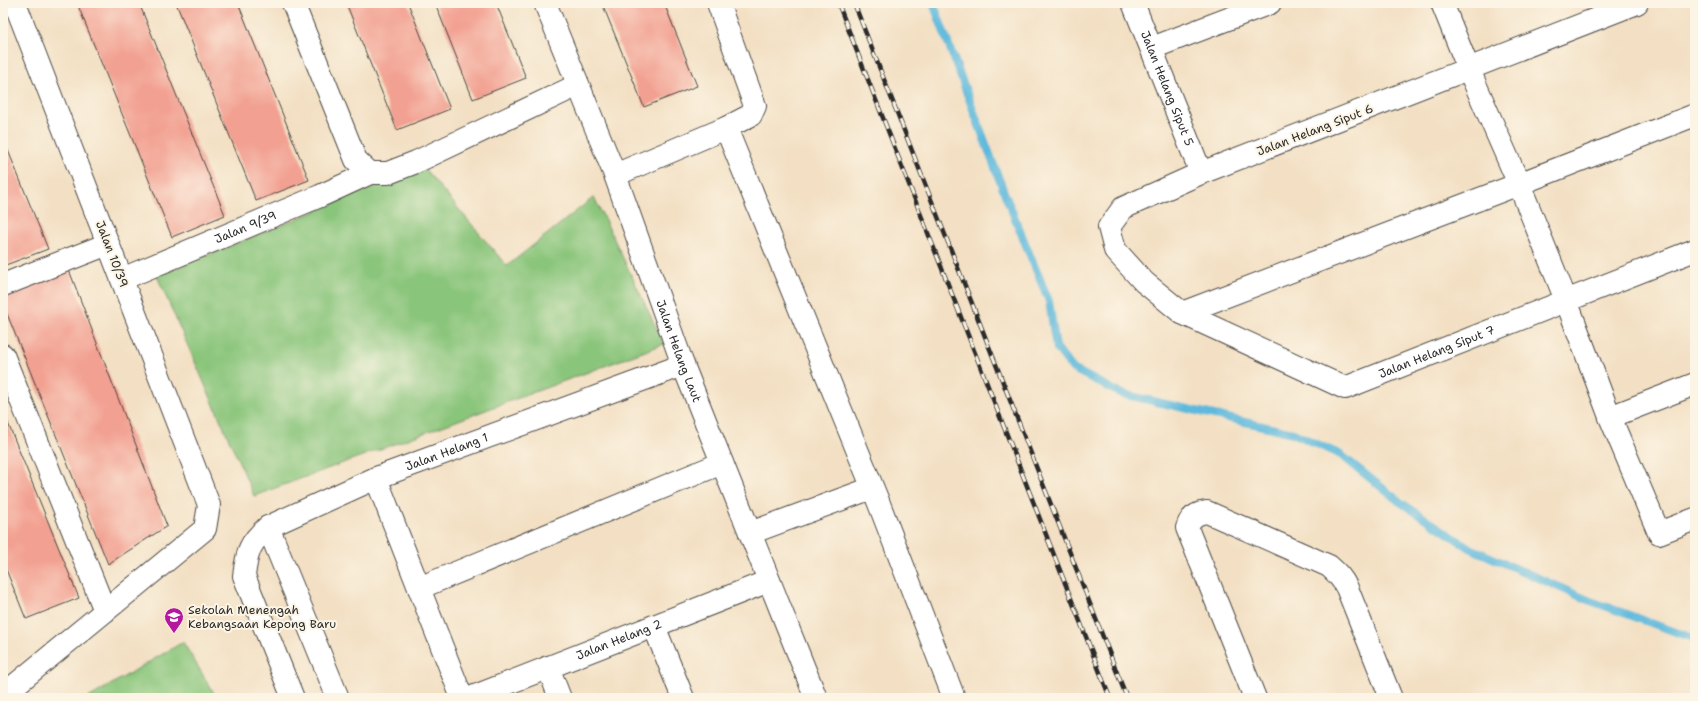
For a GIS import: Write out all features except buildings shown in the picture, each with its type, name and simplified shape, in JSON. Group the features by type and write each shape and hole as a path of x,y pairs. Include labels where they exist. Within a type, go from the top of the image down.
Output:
{"street":[{"name":"Jalan 10/39","path":"15,3 209,505 206,529 104,612"},
{"path":"293,3 356,160 370,173"},
{"name":"Jalan Helang Laut","path":"545,3 616,175 683,365 816,698"},
{"path":"616,175 726,128 751,115 755,106 718,3"},
{"name":"Jalan Helang Siput 5","path":"1132,3 1152,48 1201,173"},
{"path":"1152,48 1270,3"},
{"path":"1442,3 1469,70 1519,184 1566,300 1610,417 1659,533 1695,518"},
{"name":"Jalan Helang Siput 6","path":"1182,313 1144,282 1115,250 1109,227 1123,208 1201,173 1469,70 1637,3"},
{"name":"Jalan 9/39","path":"122,279 320,196 370,173 388,173 416,162 578,85"},
{"path":"1182,313 1695,115"},
{"path":"726,128 872,488 954,698"},
{"path":"3,285 108,244"},
{"name":"Jalan Helang Siput 7","path":"1182,313 1345,388 1695,250"},
{"path":"3,355 104,612 3,695"},
{"name":"Jalan Helang 1","path":"293,698 244,576 246,555 258,536 268,527 376,478 683,365"},
{"path":"1610,417 1695,384"},
{"path":"419,588 722,463"},
{"path":"376,478 462,698"},
{"path":"750,533 872,488"},
{"path":"1255,698 1187,528 1189,522 1200,513 1208,512 1329,566 1342,578 1391,698"},
{"path":"268,527 338,698"},
{"name":"Jalan Helang 2","path":"470,698 769,581"},
{"path":"654,626 683,698"},
{"path":"548,667 560,698"}],"green space":[{"path":"423,167 507,266 594,197 664,344 254,496 157,276"},
{"path":"183,642 217,698 88,698"}],"waterway":[{"path":"933,3 1004,192 1049,301 1056,347 1073,369 1122,394 1293,433 1341,455 1400,502 1470,548 1588,600 1695,639"}],"railway":[{"path":"838,3 1110,698"},
{"path":"854,3 1127,698"}],"place":[{"name":"Sekolah Menengah Kebangsaan Kepong Baru","path":"174,634"}]}
